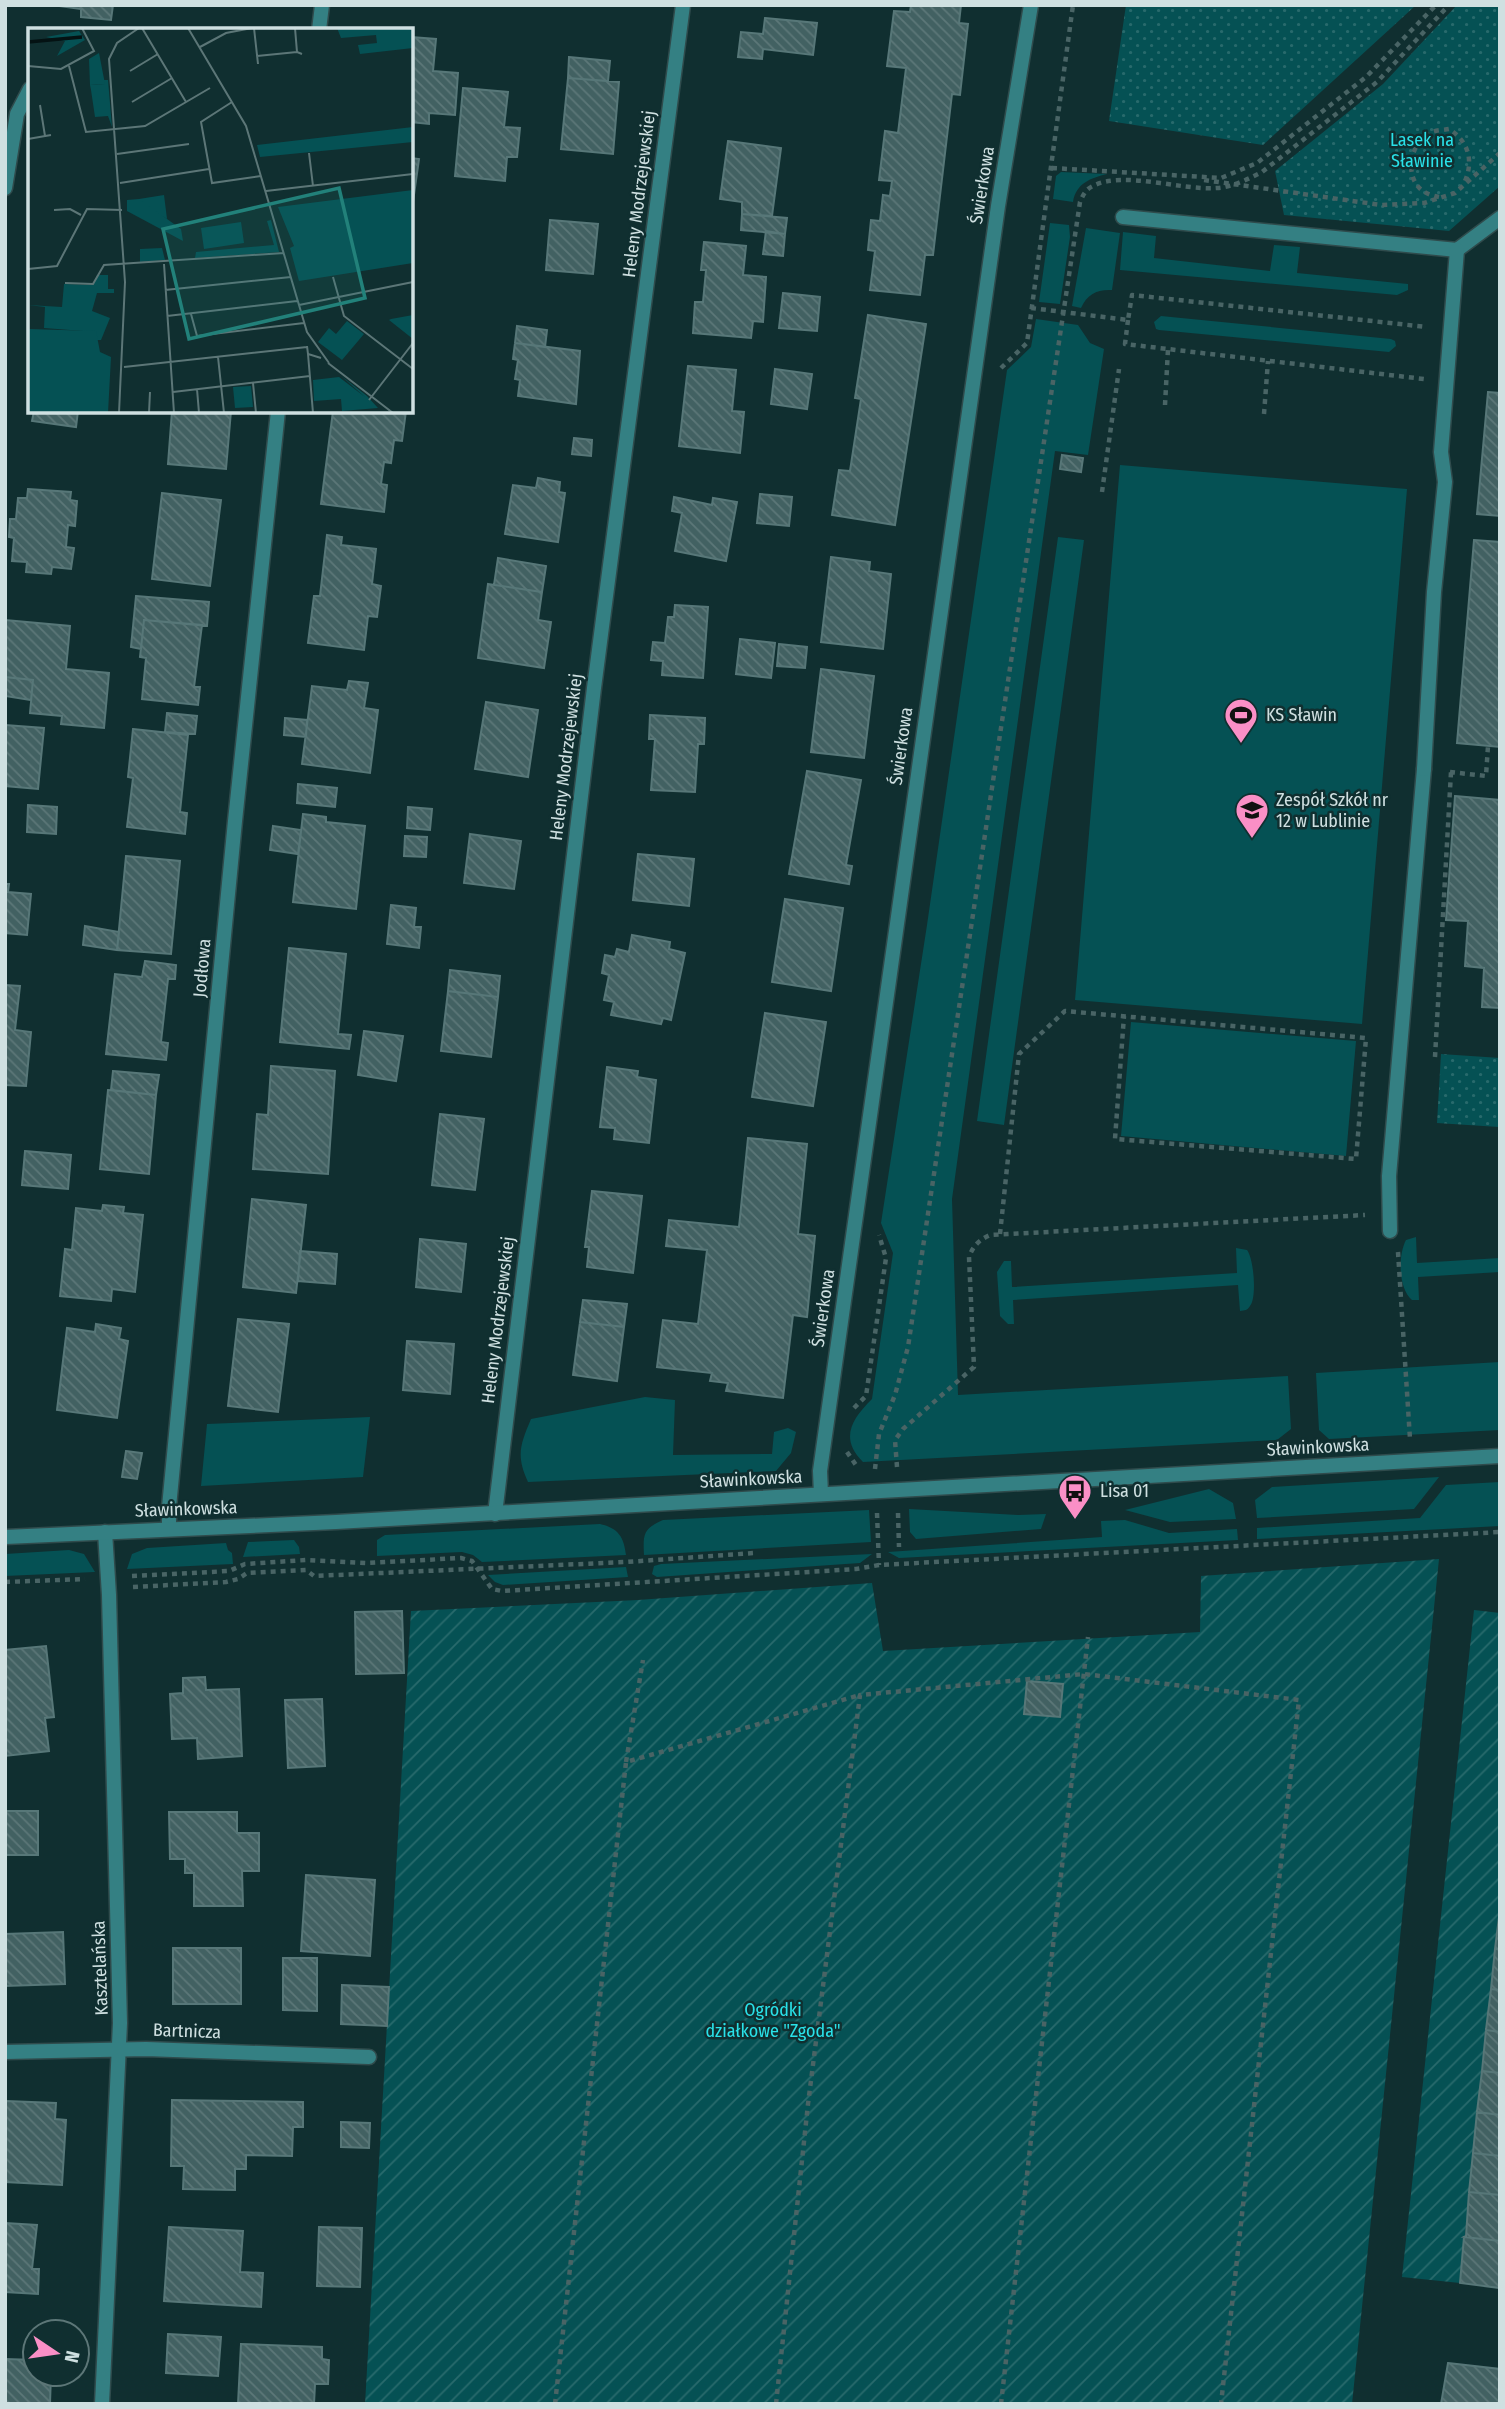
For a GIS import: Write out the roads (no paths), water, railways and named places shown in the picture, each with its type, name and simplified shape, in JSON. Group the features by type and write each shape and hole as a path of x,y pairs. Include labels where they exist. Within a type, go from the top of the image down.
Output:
{"street":[{"path":"319,28 322,5"},
{"name":"Heleny Modrzejewskiej","path":"495,1514 592,702 683,5"},
{"name":"Świerkowa","path":"821,1494 821,1457 918,762 998,206 1031,5"},
{"path":"5,188 17,114 28,93"},
{"path":"1123,216 1457,250 1500,218"},
{"path":"1394,1236 1389,1176 1424,769 1434,592 1445,482 1441,452 1457,250"},
{"name":"Jodłowa","path":"169,1528 234,834 278,413"},
{"name":"Sławinkowska","path":"5,1537 495,1514 1500,1456"},
{"name":"Kasztelańska","path":"102,2404 120,2049 109,1595 105,1532"},
{"name":"Bartnicza","path":"5,2052 120,2049 369,2057"}],"place":[{"name":"KS Sławin","path":"1241,745"},
{"name":"Zespół Szkół nr 12 w Lublinie","path":"1252,840"},
{"name":"Lisa 01","path":"1075,1521"}],"park label":[{"name":"Lasek na Sławinie","path":"1422,150"},
{"name":"Ogródki działkowe \"Zgoda\"","path":"773,2020"}]}
